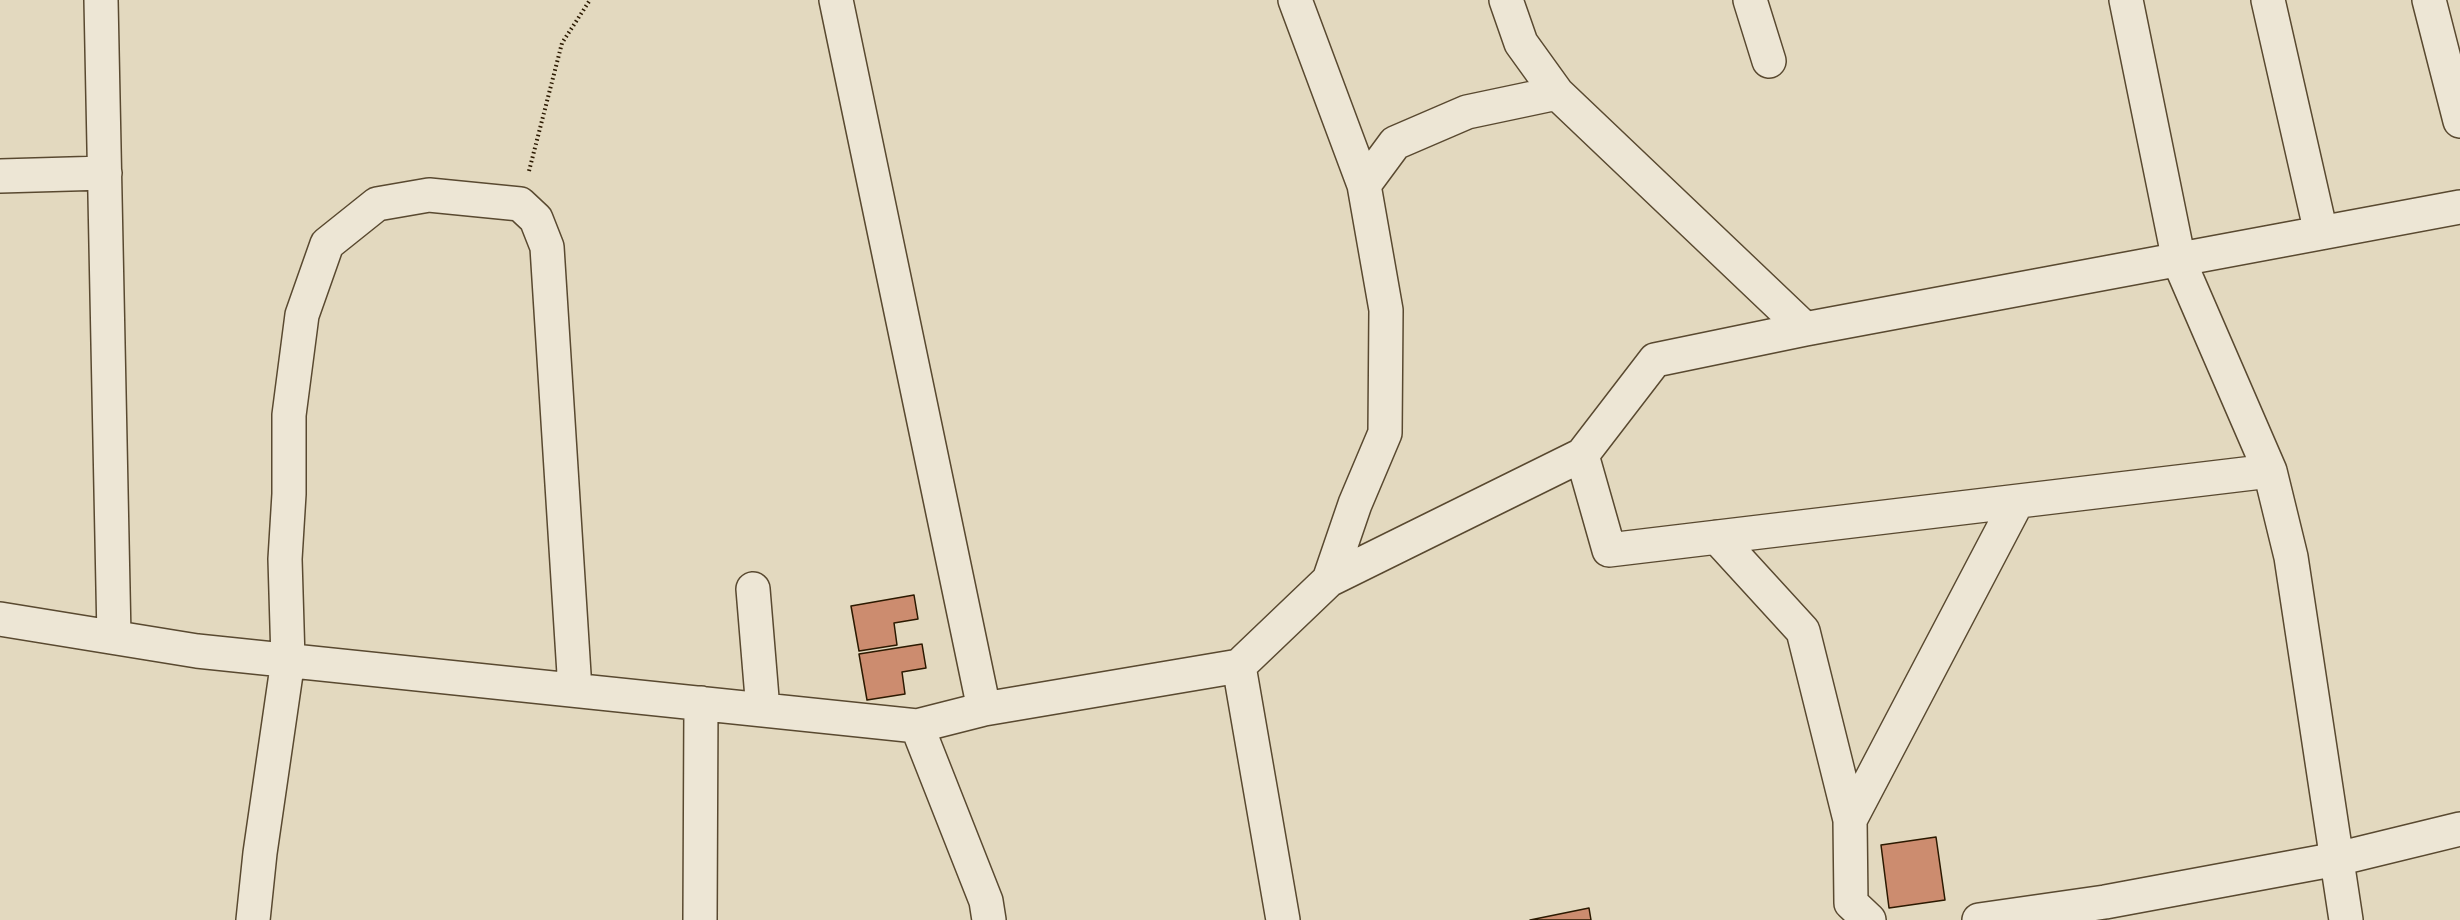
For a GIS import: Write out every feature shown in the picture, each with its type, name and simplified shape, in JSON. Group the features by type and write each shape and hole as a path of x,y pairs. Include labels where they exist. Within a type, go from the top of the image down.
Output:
{"street":[{"path":"101,0 114,637"},
{"path":"836,0 984,709"},
{"path":"1295,0 1364,185 1386,310 1384,433 1355,504 1329,580"},
{"path":"1506,0 1521,43 1557,93 1805,329"},
{"path":"1750,0 1769,60"},
{"path":"2126,0 2180,261 2270,471 2291,558 2346,920"},
{"path":"2268,0 2320,233"},
{"path":"2429,0 2460,121"},
{"path":"1364,185 1395,143 1467,112 1557,93"},
{"path":"0,176 105,173"},
{"path":"253,920 260,853 288,660 285,559 289,494 289,415 302,315 327,244 376,204 429,195 520,204 536,219 547,247 575,690"},
{"path":"0,619 197,651 917,726 984,709 1239,666 1329,580 1582,455 1655,360 1805,329 2180,261 2460,207"},
{"path":"1582,455 1609,550 2270,471"},
{"path":"1850,820 2017,502"},
{"path":"1717,537 1803,631 1850,820 1851,903 1869,920"},
{"path":"753,589 763,710"},
{"path":"1239,666 1283,920"},
{"path":"700,703 700,920"},
{"path":"917,726 986,900 989,920"},
{"path":"1979,920 2107,911 2460,829"}],"path":[{"path":"520,204 562,43 590,0"}],"building":[{"path":"914,595 918,619 894,623 897,645 859,651 851,606"},
{"path":"922,644 926,668 902,672 905,694 867,700 859,654"},
{"path":"1936,837 1945,900 1889,908 1881,845"},
{"path":"1589,908 1591,920 1530,920"}]}
